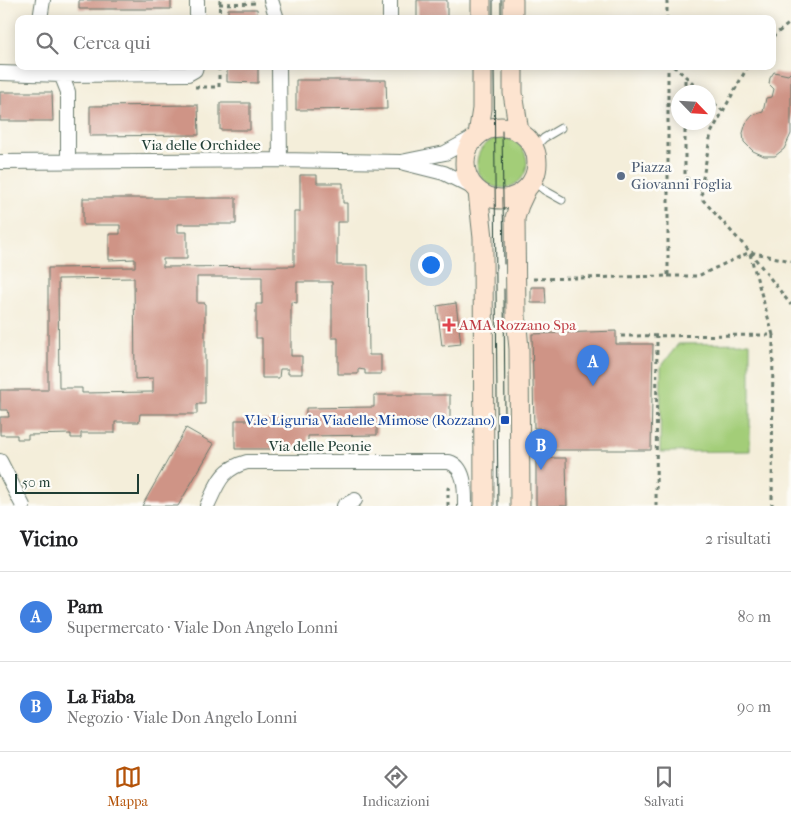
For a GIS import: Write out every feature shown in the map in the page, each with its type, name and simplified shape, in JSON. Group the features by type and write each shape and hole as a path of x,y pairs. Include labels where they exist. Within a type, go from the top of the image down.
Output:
{"main road":[{"path":"481,0 481,15"},
{"path":"513,0 513,15"},
{"path":"478,135 482,109 482,70"},
{"path":"513,70 513,100 519,132"},
{"path":"484,506 483,238 476,190 468,178 465,167 466,155 470,144 485,130 497,127 511,128 528,139 534,148 537,159 536,171 518,205 515,218 516,316 519,349 520,506"},
{"path":"476,190 495,200 503,200 516,196 529,186"}],"street":[{"path":"41,15 43,0"},
{"path":"197,0 197,15"},
{"path":"390,0 390,15"},
{"path":"266,2 274,15"},
{"path":"60,70 68,92 68,161"},
{"path":"0,73 60,70 188,74 195,70"},
{"path":"279,70 280,160"},
{"name":"Via delle Orchidee","path":"0,162 280,160 401,162 445,153 478,135"},
{"name":"Via delle Orchidee","path":"401,162 444,173 476,190"},
{"path":"0,461 23,506"},
{"name":"Via delle Peonie","path":"207,506 223,475 233,466 247,462 449,462 456,464 461,470 465,492 465,506"}],"lane":[{"path":"534,148 544,138 561,128"},
{"path":"529,186 544,190 562,200"}],"path":[{"path":"667,0 667,15"},
{"path":"219,15 220,2 266,2"},
{"path":"776,34 791,22"},
{"path":"189,87 219,86 219,70"},
{"path":"668,70 668,276"},
{"path":"678,70 695,85"},
{"path":"746,70 711,133 701,189 703,200 750,252 791,304"},
{"path":"685,76 685,85"},
{"path":"716,105 723,111"},
{"path":"685,130 686,177 701,189"},
{"path":"750,252 773,335 772,506"},
{"path":"525,279 698,276 750,252 791,261"},
{"path":"621,336 773,335"},
{"path":"656,336 656,506"}],"green space":[{"path":"502,138 512,140 520,145 525,153 527,163 525,173 520,181 512,186 502,188 492,186 484,181 479,173 477,163 479,153 484,145 492,140"},
{"path":"750,343 750,451 660,452 661,367 678,344"}],"building":[{"path":"79,0 171,0 171,9 79,9"},
{"path":"417,0 447,0 447,15 417,15"},
{"path":"228,9 257,9 258,15 228,15"},
{"path":"227,70 258,70 258,83 227,82"},
{"path":"774,72 788,75 791,72 791,134 784,149 775,156 764,156 753,151 744,142 743,133 746,123 753,115 763,112 766,98 772,97 774,89 769,84"},
{"path":"296,80 386,80 387,109 296,110"},
{"path":"0,92 52,92 53,121 0,121"},
{"path":"220,103 250,103 250,130 220,130"},
{"path":"198,105 199,135 90,136 90,106"},
{"path":"300,175 317,175 317,183 343,183 343,203 347,203 347,222 337,222 337,265 368,265 369,355 381,355 381,374 365,374 365,370 358,369 358,374 338,374 338,338 332,338 332,282 297,282 297,303 291,302 291,356 302,356 302,374 288,374 288,369 280,369 279,378 262,378 262,338 256,338 256,304 262,304 262,277 197,277 197,303 205,303 205,404 197,404 197,414 140,414 139,422 115,422 115,433 81,433 81,438 71,438 71,434 28,435 28,439 17,439 17,435 0,435 0,417 9,417 8,410 0,410 0,390 48,390 48,268 135,267 135,259 109,260 109,234 120,234 120,225 83,225 83,198 236,198 236,224 178,224 178,232 187,232 187,259 163,259 163,267 294,266 294,212 300,212","holes":["134,278 135,379 153,378 153,392 82,393 82,388 59,388 58,279"]},
{"path":"531,287 545,287 546,303 531,303"},
{"name":"AMA Rozzano Spa","path":"456,303 461,344 442,346 437,306"},
{"path":"616,331 616,344 653,344 651,450 540,450 540,428 534,428 532,334"},
{"path":"374,395 450,395 450,423 377,424 377,435 308,436 308,449 235,449 235,420 306,420 306,408 374,407"},
{"path":"186,428 214,444 178,506 142,506"},
{"path":"536,458 566,458 567,506 536,506"}],"tram line":[{"path":"493,0 493,15"},
{"path":"501,0 501,15"},
{"path":"494,70 498,506"},
{"path":"502,131 504,264"},
{"path":"504,289 505,419"}],"place":[{"name":"Piazza Giovanni Foglia","path":"621,176"},
{"name":"AMA Rozzano Spa","path":"449,325"},
{"name":"Pam","path":"593,386"},
{"name":"V.le Liguria Viadelle Mimose (Rozzano)","path":"505,420"},
{"name":"La Fiaba","path":"541,470"}]}
